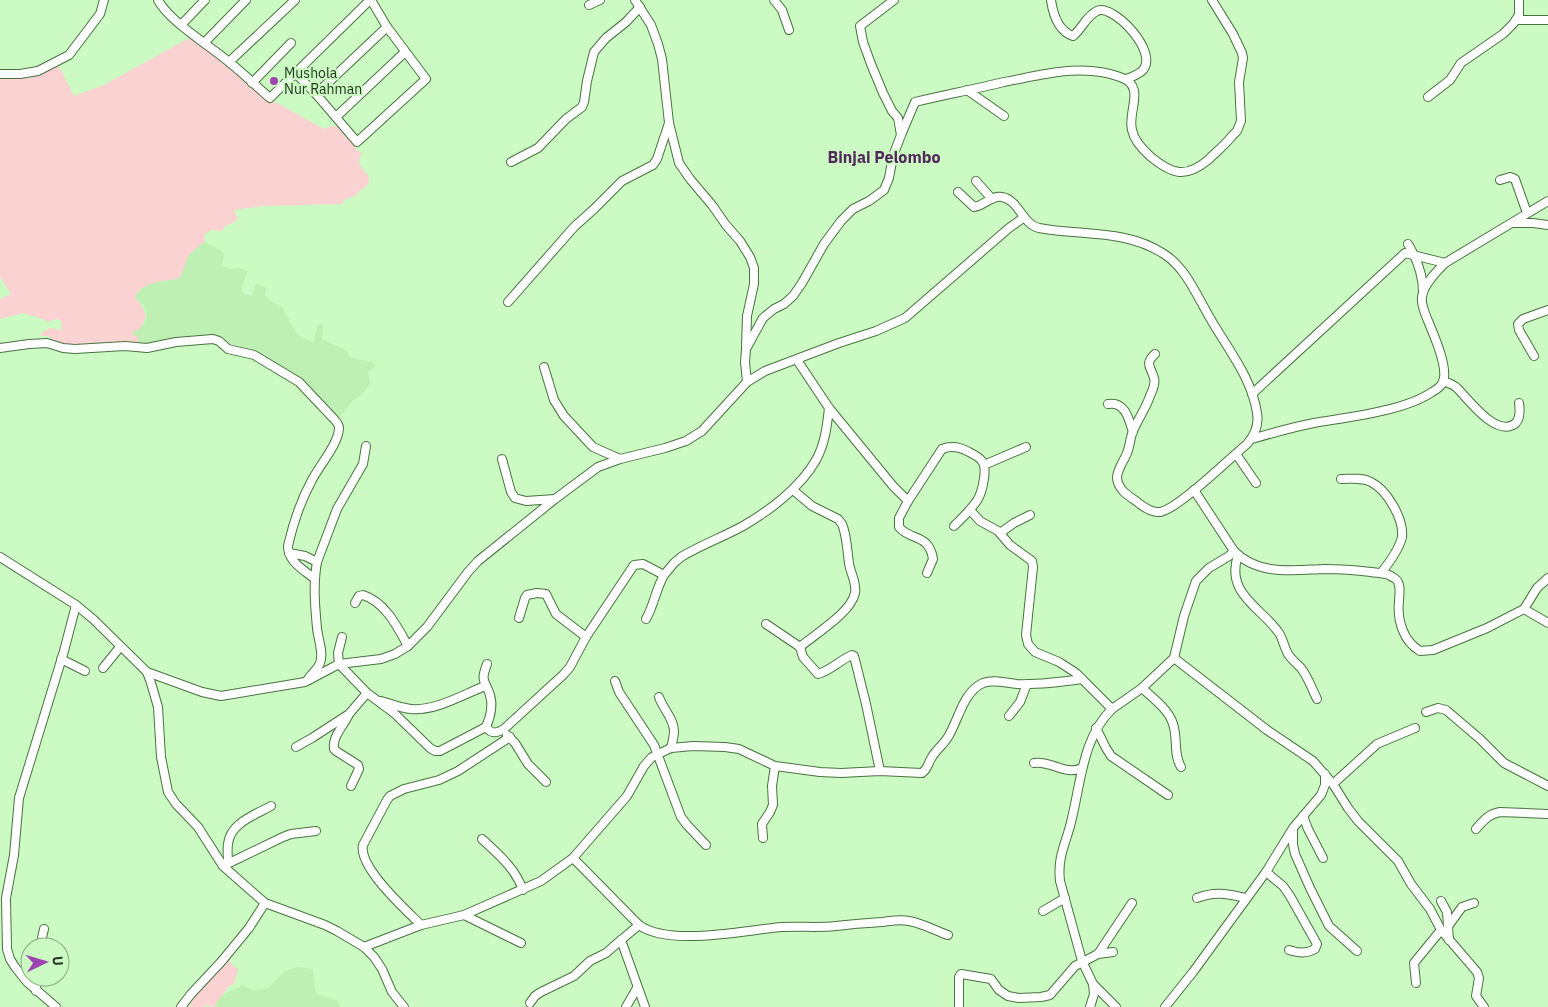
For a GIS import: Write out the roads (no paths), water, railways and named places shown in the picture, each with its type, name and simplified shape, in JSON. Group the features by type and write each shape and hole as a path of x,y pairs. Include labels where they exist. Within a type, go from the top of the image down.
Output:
{"street":[{"path":"0,74 20,74 38,71 69,55 100,14 104,0"},
{"path":"158,0 160,5 181,25 229,62 270,98 295,73 370,0 387,27 426,79 357,142 316,94 295,73"},
{"path":"181,25 205,0"},
{"path":"204,43 246,0"},
{"path":"229,62 295,0"},
{"path":"589,5 600,0"},
{"path":"774,0 782,10 789,30"},
{"path":"894,0 860,26 863,42 871,64 883,93 892,111 898,118 901,135"},
{"path":"1051,0 1055,19 1073,36 1098,10 1111,12 1133,32 1142,44 1146,55 1146,64 1141,72 1126,79"},
{"path":"746,349 763,318 784,304 802,284 824,244 841,220 854,209 868,202 884,190 889,178 893,156 916,102 1026,78 1077,70 1101,72 1126,79 1132,84 1135,94 1131,120 1133,134 1143,149 1156,161 1173,171 1189,172 1201,166 1237,131 1241,121 1239,82 1243,58 1239,44 1212,0"},
{"path":"1428,96 1450,80 1461,63 1503,34 1517,20 1519,0"},
{"path":"511,162 538,148 561,123 582,107 586,80 594,52 606,38 626,22 638,3 651,25 662,58 669,123 676,156 684,171 740,241 754,268 754,284 747,316 745,362 747,382"},
{"path":"1517,20 1548,20"},
{"path":"316,94 387,27"},
{"path":"252,83 291,43"},
{"path":"336,117 405,52"},
{"path":"967,90 1004,116"},
{"path":"508,302 574,226 622,181 653,166 657,160 669,123"},
{"path":"1500,180 1510,177 1515,179 1527,213"},
{"path":"976,180 992,199"},
{"path":"958,192 974,207 992,199 1002,197 1007,199 1017,208 1023,218 1039,228 1106,234 1136,241 1164,254 1177,265 1195,291 1241,370 1252,394 1257,418 1255,434 1236,454 1194,490 1171,507 1158,512 1142,506 1124,492 1118,484 1118,475 1127,454 1133,432 1154,386 1154,379 1149,365 1155,354"},
{"path":"1423,294 1433,276 1445,263 1548,201"},
{"path":"0,557 76,605 147,672 202,692 221,696 305,682 338,664 388,657 408,646 427,627 478,561 598,467 686,441 702,431 747,382 765,371 876,331 905,318 1023,218"},
{"path":"1513,223 1548,225"},
{"path":"1252,439 1313,423 1406,404 1423,398 1434,391 1443,381 1443,365 1423,307 1422,275 1408,244"},
{"path":"1252,394 1405,253 1445,263"},
{"path":"1534,356 1519,330 1518,324 1523,319 1548,310"},
{"path":"0,348 29,344 47,344 75,349 126,346 147,348 176,342 213,339 219,340 228,349 254,356 299,382 334,418 338,423 339,430 328,454 306,490 289,542 289,553 300,567 315,579"},
{"path":"797,360 829,408 888,480 908,501"},
{"path":"544,367 552,395 564,416 593,447 620,459"},
{"path":"1443,381 1454,386 1489,420 1502,426 1516,423 1519,417 1519,403"},
{"path":"1108,404 1117,405 1125,411 1133,432"},
{"path":"646,619 651,611 656,590 674,562 743,526 792,490 816,460 826,432 829,408"},
{"path":"305,682 320,663 321,655 317,629 315,579 317,562 337,508 356,479 363,464 366,446"},
{"path":"927,573 933,559 929,548 922,540 903,531 899,527 900,518 908,501 938,455 945,448 953,447 962,449 979,458 984,465 984,479 980,496 970,510 954,526"},
{"path":"984,465 1026,447"},
{"path":"1236,454 1256,482"},
{"path":"502,458 511,492 516,498 526,501 555,499"},
{"path":"1341,479 1364,479 1372,482 1386,494 1395,508 1402,536 1392,558 1381,573"},
{"path":"792,490 812,506 841,522 844,528 849,566 855,587 853,598 846,609 800,647"},
{"path":"1194,490 1236,553 1257,565 1280,570 1342,569 1381,573 1388,575 1398,582 1400,590 1400,624 1405,637 1420,651 1433,650 1487,628 1524,609 1537,588 1548,578"},
{"path":"970,510 980,520 1000,533 1010,545 1032,561 1026,635 1028,644 1035,652 1059,662 1082,679 1112,709"},
{"path":"1000,533 1030,515"},
{"path":"289,553 305,556 317,562"},
{"path":"1116,1007 1093,984 1082,961 1060,881 1059,865 1061,854 1072,821 1082,768 1096,728 1104,717 1112,709 1142,688 1174,658 1184,616 1196,580 1209,568 1236,553"},
{"path":"1236,553 1236,573 1239,588 1253,606 1278,631 1288,653 1301,668 1316,700"},
{"path":"486,727 496,733 502,730 530,707 563,675 578,655 586,637 634,565 643,564 664,575"},
{"path":"519,618 527,595 542,593 548,597 551,608 556,614 586,637"},
{"path":"355,602 359,596 363,595 379,603 408,646"},
{"path":"56,1007 36,991 10,959 7,949 6,898 14,855 19,798 76,605"},
{"path":"1524,609 1548,623"},
{"path":"766,624 800,647 803,657 818,674 852,655 854,656 880,771"},
{"path":"342,637 338,653 338,664 367,693 394,713 435,751 440,751 486,727 491,701 483,677 487,664"},
{"path":"103,668 120,647"},
{"path":"1174,658 1267,730 1308,756 1333,784 1358,821 1393,854 1411,884 1430,909 1441,930 1478,976 1476,996 1484,1007"},
{"path":"61,659 85,671"},
{"path":"147,672 158,707 161,757 168,792 176,804 198,828 225,865 265,903 325,925 364,947 374,957 382,969 392,992 404,1007"},
{"path":"364,947 421,925 464,915 541,881 573,858 622,801 644,766 652,757 671,748 693,746 726,747 739,749 775,766 841,774 880,771 919,774 924,772 933,755 947,739 967,697 982,684 990,681 1027,684 1082,679"},
{"path":"615,681 619,692 648,733 659,753 677,809 686,825 706,845"},
{"path":"1009,716 1020,702 1027,684"},
{"path":"374,699 409,708 424,708 436,706 485,686"},
{"path":"1142,688 1171,718 1175,729 1177,760 1182,767"},
{"path":"350,786 359,770 358,764 336,752 333,745 349,714 367,693"},
{"path":"659,697 674,730 671,748"},
{"path":"1426,712 1438,708 1446,710 1480,739 1504,764 1548,786"},
{"path":"296,747 349,714"},
{"path":"1096,728 1111,756 1168,795"},
{"path":"1333,784 1378,744 1415,728"},
{"path":"502,730 515,743 528,764 546,782"},
{"path":"421,925 371,872 363,856 363,845 390,796 404,788 451,775 510,737"},
{"path":"1034,763 1038,762 1072,771 1082,768"},
{"path":"763,838 762,824 773,805 772,786 775,766"},
{"path":"1165,1007 1266,872 1293,828 1321,795 1325,785 1324,774"},
{"path":"225,865 228,842 235,828 271,806"},
{"path":"1476,829 1492,813 1548,814"},
{"path":"1304,816 1308,829 1323,858"},
{"path":"1293,828 1295,854 1328,924 1357,951"},
{"path":"225,865 291,834 316,831"},
{"path":"482,839 508,863 523,890"},
{"path":"573,858 639,924 646,930 655,933 667,935 709,935 778,928 829,927 866,922 908,921 948,935"},
{"path":"1266,872 1275,878 1286,891 1317,944 1315,949 1307,953 1289,950"},
{"path":"1197,898 1224,893 1246,898"},
{"path":"1043,911 1065,898"},
{"path":"1441,901 1448,912 1449,940"},
{"path":"1449,925 1462,908 1474,902"},
{"path":"183,1006 191,994 249,928 265,903"},
{"path":"1098,954 1132,903"},
{"path":"464,915 521,943"},
{"path":"530,1003 541,992 574,976 590,961 606,953 639,924"},
{"path":"42,937 44,929"},
{"path":"1416,982 1414,963 1441,930"},
{"path":"621,940 645,1007"},
{"path":"959,1007 959,976 961,974 991,979 999,990 1008,996 1019,998 1041,997 1050,995 1075,966 1082,961 1098,954 1112,952"},
{"path":"1090,1007 1094,994 1093,984"},
{"path":"36,987 36,991"},
{"path":"626,1007 637,988"}],"place":[{"name":"Mushola Nur Rahman","path":"274,81"}],"district":[{"name":"Binjai Pelombo","path":"884,157"}]}
